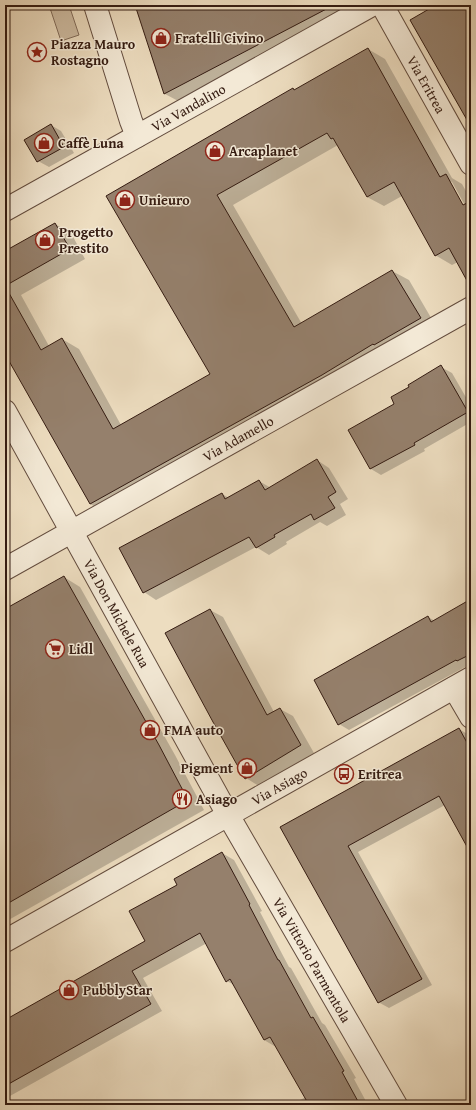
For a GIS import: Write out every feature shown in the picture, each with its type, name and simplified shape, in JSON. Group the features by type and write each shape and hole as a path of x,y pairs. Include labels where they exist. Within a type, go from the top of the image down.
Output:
{"street":[{"path":"95,5 137,136"},
{"name":"Via Vandalino","path":"5,210 372,5"},
{"name":"Via Eritrea","path":"382,5 471,164"},
{"name":"Via Adamello","path":"5,569 471,308"},
{"name":"Via Don Michele Rua","path":"5,411 228,815"},
{"path":"463,683 471,717"},
{"name":"Via Asiago","path":"5,941 463,683"},
{"name":"Via Vittorio Parmentola","path":"228,815 396,1105"}],"shaded area":[{"path":"49,5 69,5 79,35 61,41"}],"building":[{"path":"135,5 334,5 164,94"},
{"path":"436,5 471,5 471,127 410,20"},
{"path":"368,48 440,177 446,174 463,205 471,201 471,288 449,248 435,256 394,182 367,197 333,138 331,139 327,133 217,195 294,327 392,270 421,318 90,504 5,354 5,286 41,350 62,338 113,429 210,374 106,196 293,88 294,90"},
{"name":"Caffè Luna","path":"51,124 64,147 37,162 24,140"},
{"path":"55,223 70,249 5,286 5,251"},
{"path":"441,365 468,412 414,443 415,445 370,469 348,430 394,404 391,397 409,387 408,385"},
{"path":"317,459 336,492 328,497 335,508 314,520 311,514 274,535 275,537 256,548 249,537 143,593 119,548 222,493 225,499 259,480 265,490"},
{"path":"64,576 159,745 188,800 5,905 5,609"},
{"path":"471,599 471,654 457,661 456,660 338,725 314,680 428,616 431,622"},
{"path":"210,609 267,715 280,708 301,745 245,779 165,633"},
{"path":"459,728 471,750 471,854 439,796 348,846 422,979 378,1003 280,827"},
{"path":"222,852 278,960 311,1018 313,1017 344,1071 342,1072 360,1105 309,1105 270,1037 264,1040 230,979 226,982 200,933 132,971 151,1004 5,1086 5,1020 145,941 129,911 177,885 174,879"}],"place":[{"name":"Fratelli Civino","path":"161,38"},
{"name":"Piazza Mauro Rostagno","path":"37,52"},
{"name":"Caffè Luna","path":"44,143"},
{"name":"Arcaplanet","path":"215,151"},
{"name":"Unieuro","path":"125,200"},
{"name":"Progetto Prestito","path":"45,240"},
{"name":"Lidl","path":"55,649"},
{"name":"FMA auto","path":"150,730"},
{"name":"Pigment","path":"247,768"},
{"name":"Eritrea","path":"344,774"},
{"name":"Asiago","path":"182,799"},
{"name":"PubblyStar","path":"69,990"}]}
